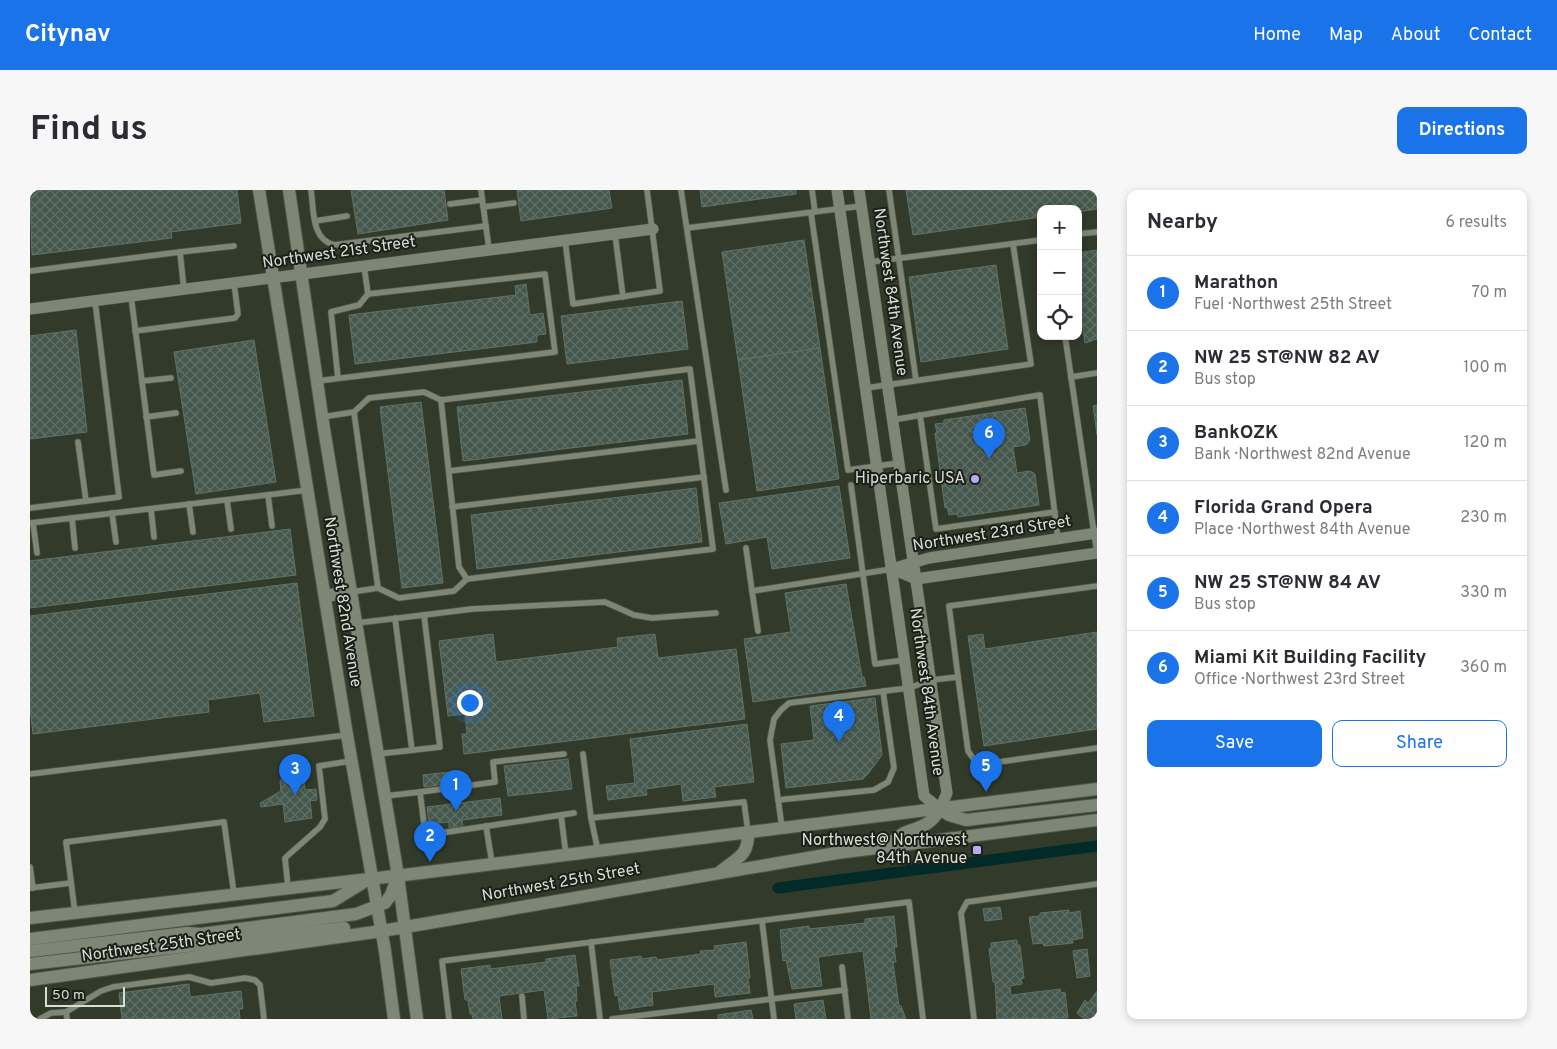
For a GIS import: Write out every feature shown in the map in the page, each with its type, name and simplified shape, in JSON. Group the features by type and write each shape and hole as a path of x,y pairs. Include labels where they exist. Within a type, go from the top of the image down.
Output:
{"main road":[{"name":"Northwest 82nd Avenue","path":"259,190 351,761 382,931 394,1019"},
{"name":"Northwest 82nd Avenue","path":"289,190 316,381 398,876 417,1019"},
{"path":"325,596 351,592"},
{"name":"Northwest 25th Street","path":"30,918 288,887 398,876 1097,789"},
{"path":"888,846 903,833 916,830 930,822 940,809 957,818 976,820 1097,805"},
{"name":"Northwest 25th Street","path":"30,980 382,931 720,872 888,846 1097,820"},
{"path":"720,872 744,854 748,846 748,832"},
{"path":"30,951 187,932 201,934 347,916 377,908 391,895 398,876"},
{"path":"30,939 333,901 371,878"},
{"path":"30,964 349,928 382,931"},
{"path":"172,947 201,934"}],"street":[{"name":"Northwest 84th Avenue","path":"837,190 924,796 940,809 947,793 859,190"},
{"name":"Northwest 21st Street","path":"30,309 653,229"},
{"name":"Northwest 23rd Street","path":"892,570 930,558 1095,534"},
{"name":"Northwest 23rd Street","path":"892,570 916,579 1097,553"}],"lane":[{"path":"311,190 318,234 328,243 334,245 486,226"},
{"path":"481,190 489,249"},
{"path":"565,240 573,304 660,291 647,190"},
{"path":"681,190 726,490"},
{"path":"812,190 813,213 848,470 899,464"},
{"path":"889,190 916,380"},
{"path":"450,204 482,200"},
{"path":"483,207 514,203"},
{"path":"687,228 862,206"},
{"path":"315,221 347,216"},
{"path":"1082,234 1097,232"},
{"path":"615,234 623,296"},
{"path":"870,262 1037,241"},
{"path":"866,388 1031,364 1013,244"},
{"path":"30,271 234,246"},
{"path":"180,252 184,290"},
{"path":"338,378 331,312 359,306 368,294 364,266"},
{"path":"316,381 555,352 545,274 368,294"},
{"path":"135,331 235,318 238,314 234,283"},
{"path":"131,296 154,475 182,471"},
{"path":"30,508 119,497 95,301"},
{"path":"1066,340 1094,506 1097,553"},
{"path":"322,418 354,412 369,398 424,392 441,400 690,369 713,549 467,579 454,591 399,598 378,588 351,592"},
{"path":"1071,377 1097,373"},
{"path":"142,381 171,378"},
{"path":"892,420 1040,395 1058,539"},
{"path":"441,400 459,567 467,579"},
{"path":"354,412 378,588"},
{"path":"146,417 176,413"},
{"path":"920,415 936,529 1055,512"},
{"path":"449,472 699,441"},
{"path":"78,442 86,501"},
{"path":"452,507 704,477"},
{"path":"851,485 875,664 905,660"},
{"path":"37,552 32,523 308,490"},
{"path":"268,495 272,526"},
{"path":"227,500 231,530"},
{"path":"189,504 193,532"},
{"path":"151,509 154,537"},
{"path":"112,513 116,542"},
{"path":"72,518 75,548"},
{"path":"746,548 758,631"},
{"path":"752,591 892,570"},
{"path":"1097,586 949,606 968,751 978,765 1097,748"},
{"path":"356,623 472,609 605,602 634,615 652,618 716,613"},
{"path":"378,754 440,747 424,615"},
{"path":"395,618 412,750"},
{"path":"782,828 770,740 774,719 789,703 909,688 930,680 958,677"},
{"path":"778,800 874,790 888,782 894,768 883,691"},
{"path":"30,774 347,735"},
{"path":"385,796 495,782 493,762 564,754"},
{"path":"582,754 591,818 598,851"},
{"path":"288,887 285,858 320,827 325,819 319,766 351,761"},
{"path":"420,792 424,824 440,833 574,813"},
{"path":"591,818 744,802 748,832"},
{"path":"561,815 566,855"},
{"path":"75,912 66,842 224,822 234,894"},
{"path":"486,826 492,864"},
{"path":"30,867 31,888 71,883"},
{"path":"974,1019 962,914 967,902 1097,884"},
{"path":"449,1019 442,962 909,902 923,1019"},
{"path":"762,922 774,1019"},
{"path":"591,942 600,1019"},
{"path":"842,967 848,1019"},
{"path":"40,1019 51,1013 66,1012 114,986 189,977 212,983 250,978 255,980 260,985 264,1019"},
{"path":"612,1019 845,990"},
{"path":"522,996 524,1019"},
{"path":"66,1012 67,1019"}],"building":[{"path":"30,190 237,190 241,223 171,232 172,238 32,255"},
{"path":"351,190 444,190 448,220 358,234"},
{"path":"517,190 609,190 612,208 521,221"},
{"path":"700,190 796,190 796,194 702,207"},
{"path":"906,190 1097,190 1097,209 1082,211 1082,205 1037,205 1037,218 913,235"},
{"path":"804,240 820,348 738,360 722,252"},
{"path":"1097,250 1097,339 1085,343 1082,322 1082,252"},
{"path":"996,265 1008,349 921,362 909,277"},
{"path":"526,284 530,315 543,313 546,334 537,335 537,342 355,364 349,315 516,295 515,286"},
{"path":"682,301 688,349 567,364 561,316"},
{"path":"76,330 87,432 30,439 30,336"},
{"path":"254,340 276,482 196,494 174,352"},
{"path":"820,348 839,479 757,491 738,360"},
{"path":"682,380 688,434 463,461 457,407"},
{"path":"421,402 443,583 402,588 380,407"},
{"path":"1097,405 1097,435 1093,406"},
{"path":"1025,408 1030,440 1026,445 1013,447 1017,473 1030,471 1035,474 1039,505 958,517 957,514 949,515 947,507 945,508 935,424 944,423 944,420"},
{"path":"839,486 850,558 772,569 767,537 726,544 719,503"},
{"path":"696,488 702,542 477,569 471,515"},
{"path":"290,529 296,575 30,608 30,561"},
{"path":"297,583 314,716 264,722 260,693 208,700 209,712 33,734 30,707 30,616"},
{"path":"846,584 862,677 864,677 866,686 753,702 744,639 791,632 785,593"},
{"path":"1097,632 1097,729 984,746 968,636 983,634 985,649"},
{"path":"493,634 496,662 618,647 617,638 655,634 658,658 736,649 745,719 464,754 462,734 467,734 465,714 448,716 439,641"},
{"path":"875,698 882,755 867,775 863,779 786,788 781,744 814,740 810,706"},
{"path":"747,724 754,782 714,787 716,797 683,801 681,784 646,789 647,795 608,800 606,786 635,783 630,739"},
{"path":"568,759 572,789 508,796 504,766"},
{"path":"450,772 452,783 424,787 423,775"},
{"path":"304,777 305,790 316,789 317,800 310,801 312,818 285,822 283,804 261,807 260,803 281,791 280,780"},
{"path":"500,798 502,815 462,820 463,827 449,828 449,822 429,824 427,807"},
{"path":"1000,907 1002,919 985,921 983,909"},
{"path":"1069,910 1069,913 1080,911 1083,938 1072,940 1073,943 1044,946 1043,943 1033,944 1029,917 1040,916 1040,913"},
{"path":"894,916 897,947 894,947 896,962 893,962 899,1006 901,1006 906,1019 871,1019 863,951 818,957 822,986 792,989 786,960 783,961 780,930 809,926 809,929 865,923 865,919"},
{"path":"1017,940 1017,945 1020,945 1024,978 1021,979 1022,984 1010,986 1011,995 1060,989 1061,993 1065,992 1068,1018 997,1019 995,982 993,982 989,949 991,949 991,943"},
{"path":"746,942 750,993 715,997 714,984 652,992 653,1005 620,1010 618,995 615,996 610,960 641,956 642,959 656,957 657,960 701,954 700,951 715,950 714,946"},
{"path":"1087,949 1090,976 1077,978 1073,951"},
{"path":"575,955 579,986 576,986 577,1001 575,1001 577,1016 548,1019 544,990 499,996 502,1019 473,1019 472,1014 470,1014 468,1000 465,1000 461,969 490,965 490,969 546,962 546,959"},
{"path":"189,984 190,997 241,991 243,1009 239,1009 240,1019 122,1019 119,993"},
{"path":"1097,991 1097,1019 1084,1019 1077,1013 1085,1000 1088,1003"},
{"path":"823,1000 826,1019 796,1019 794,1004"},
{"path":"751,1010 753,1019 718,1019 718,1015"}],"waterway":[{"path":"778,888 1097,846"}],"place":[{"name":"Miami Kit Building Facility","path":"989,459"},
{"name":"Hiperbaric USA","path":"975,479"},
{"name":"Florida Grand Opera","path":"839,742"},
{"name":"NW 25 ST@NW 84 AV","path":"986,792"},
{"name":"BankOZK","path":"295,795"},
{"name":"Marathon","path":"456,811"},
{"name":"Northwest@ Northwest 84th Avenue","path":"977,850"},
{"name":"NW 25 ST@NW 82 AV","path":"430,862"}]}
